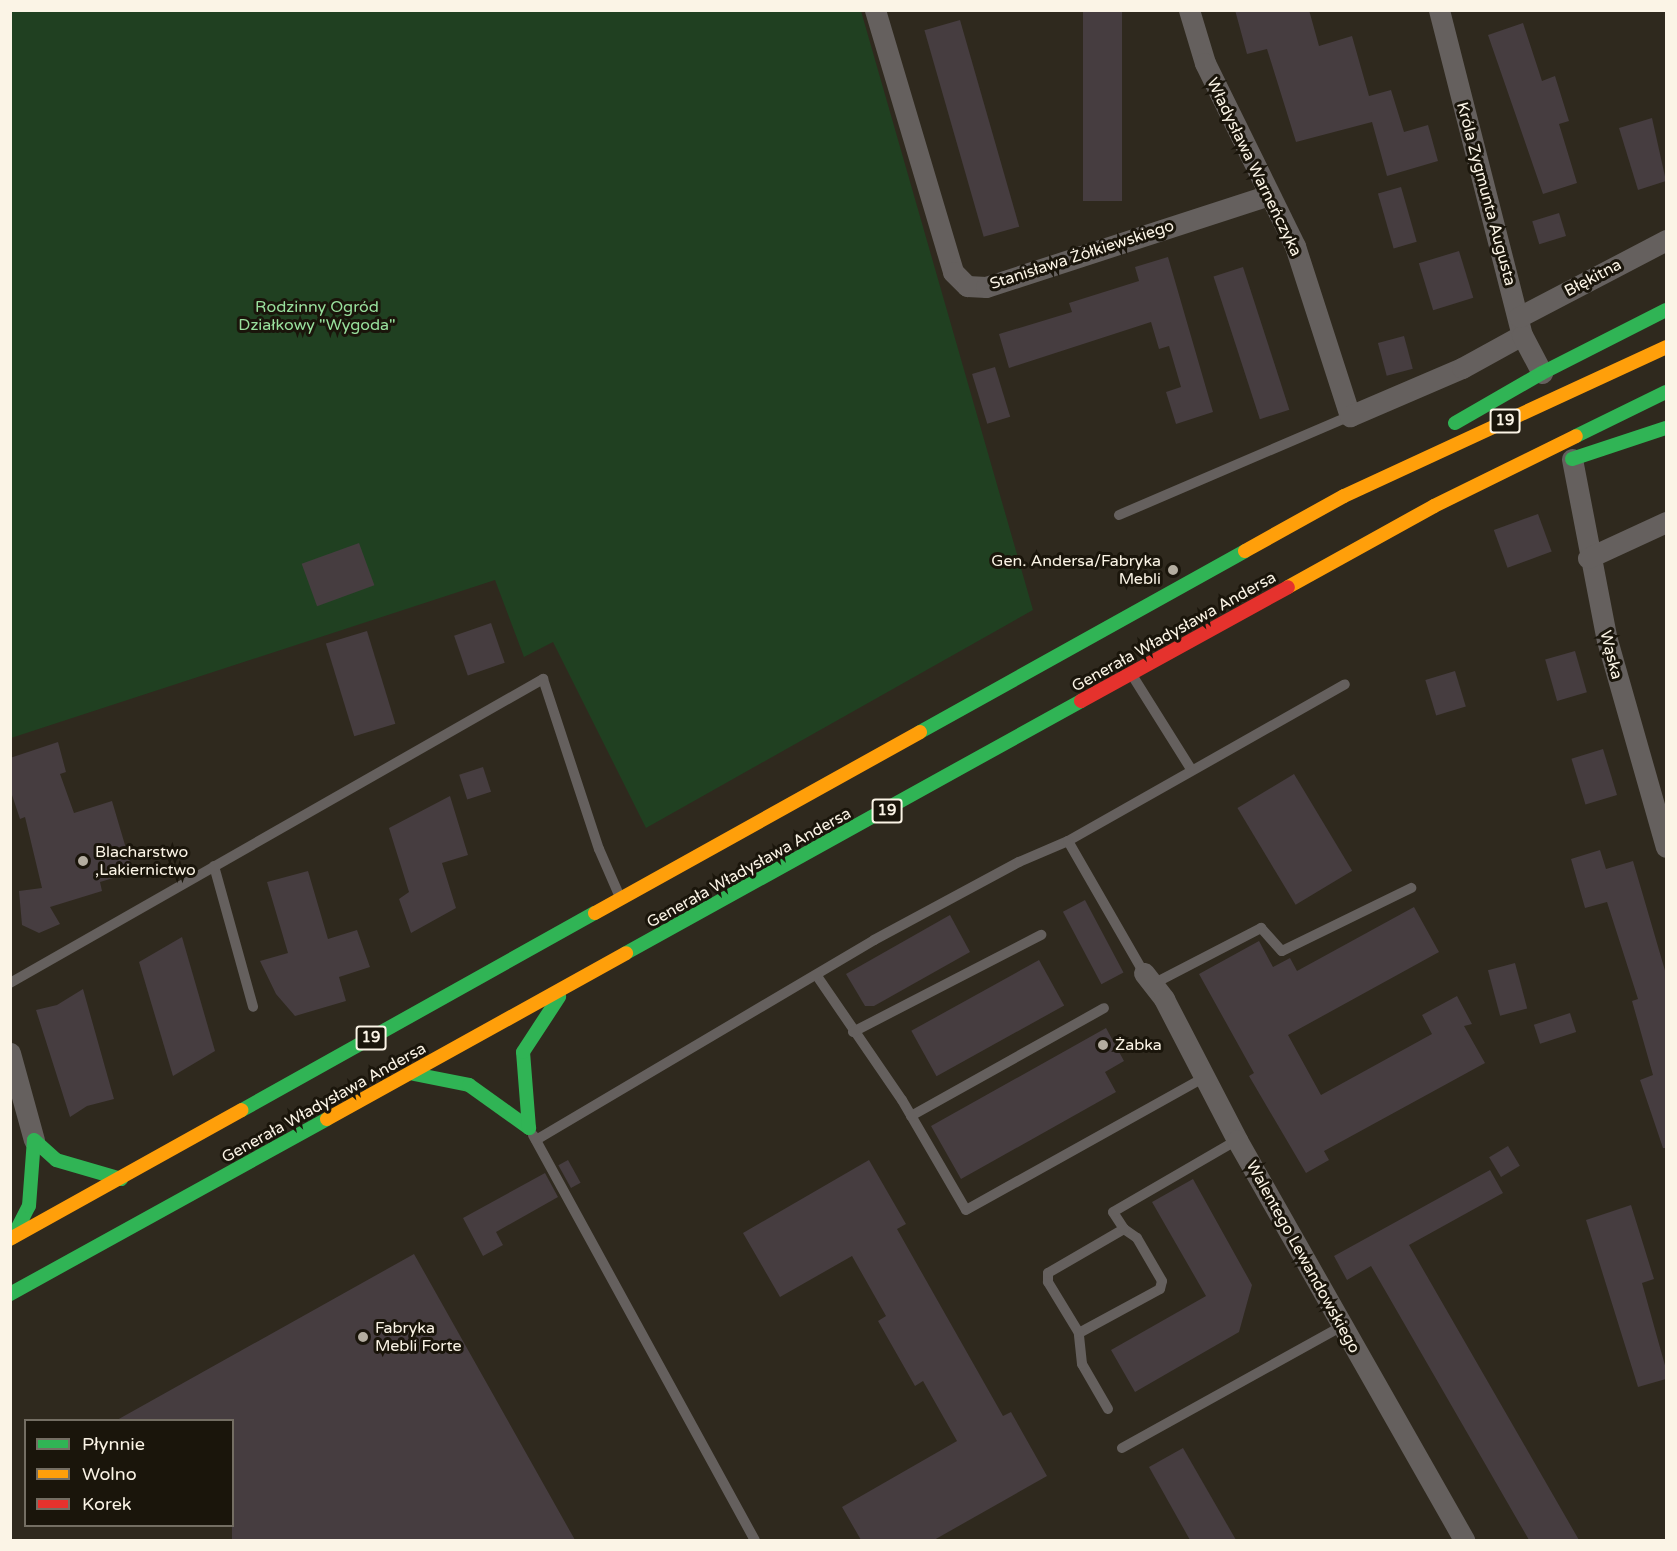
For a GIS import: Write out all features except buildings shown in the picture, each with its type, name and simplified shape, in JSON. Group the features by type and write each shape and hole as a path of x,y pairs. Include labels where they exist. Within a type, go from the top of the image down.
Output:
{"main road":[{"path":"1344,496 1435,436 1542,373 1666,310"},
{"name":"Generała Władysława Andersa","path":"12,1238 121,1179 620,896 1344,496 1666,347"},
{"name":"Generała Władysława Andersa","path":"10,1294 414,1074 1434,506 1666,392"},
{"path":"1566,461 1666,429"},
{"path":"1434,506 1539,472"},
{"path":"533,1134 523,1092 523,1052 563,991"},
{"path":"414,1074 469,1085 533,1134"},
{"path":"34,1140 56,1160 121,1179"},
{"path":"12,1238 28,1206 34,1140"}],"street":[{"name":"Stanisława Żółkiewskiego","path":"874,10 953,272 967,286 986,287 1269,195"},
{"name":"Władysława Warneńczyka","path":"1189,10 1204,63 1295,246 1350,416"},
{"name":"Króla Zygmunta Augusta","path":"1439,10 1521,326 1542,373"},
{"name":"Błękitna","path":"1521,326 1666,240"},
{"path":"1350,416 1462,368 1521,326"},
{"name":"Wąska","path":"1566,461 1627,718 1666,848"},
{"path":"1588,558 1666,522"},
{"name":"Walentego Lewandowskiego","path":"1148,978 1205,1077 1237,1140 1464,1540"},
{"path":"10,1053 34,1140"}],"lane":[{"path":"1119,515 1350,416"},
{"path":"1132,675 1191,769"},
{"path":"10,983 543,679 599,849 620,896"},
{"path":"755,1540 533,1134 1018,862 1068,841 1191,769 1345,684"},
{"path":"1068,841 1148,978 1261,928 1282,951 1411,888"},
{"path":"214,866 253,1007"},
{"path":"853,1032 1041,935"},
{"path":"817,976 910,1116 966,1210 1205,1077"},
{"path":"910,1116 1104,1008"},
{"path":"1079,1333 1160,1289 1162,1281 1137,1238 1124,1229 1113,1212 1237,1140"},
{"path":"1108,1409 1082,1364 1079,1333 1048,1282 1048,1273 1124,1229"},
{"path":"1122,1448 1342,1326"}],"green space":[{"name":"Rodzinny Ogród Działkowy \"Wygoda\"","path":"10,11 861,11 1033,610 646,828 553,642 524,657 495,580 11,738"}],"traffic: fast":[{"path":"1542,373 1666,310"},
{"path":"1455,423 1542,373"},
{"path":"1576,436 1666,392"},
{"path":"1572,459 1666,428"},
{"path":"920,732 1245,551"},
{"path":"626,953 1081,701"},
{"path":"242,1110 595,913"},
{"path":"529,1128 523,1052 559,997"},
{"path":"414,1074 469,1085 529,1128"},
{"path":"10,1294 327,1119"},
{"path":"34,1140 56,1160 121,1179"},
{"path":"13,1237 29,1206 34,1140"}],"traffic: slow":[{"path":"1245,551 1344,496 1666,347"},
{"path":"1288,587 1434,506 1576,436"},
{"path":"595,913 920,732"},
{"path":"327,1119 626,953"},
{"path":"10,1239 242,1110"}],"traffic: jam":[{"path":"1081,701 1288,587"}],"place":[{"name":"Gen. Andersa/Fabryka Mebli","path":"1173,570"},
{"name":"Blacharstwo ,Lakiernictwo","path":"83,861"},
{"name":"Żabka","path":"1103,1045"},
{"name":"Fabryka Mebli Forte","path":"363,1337"}]}
